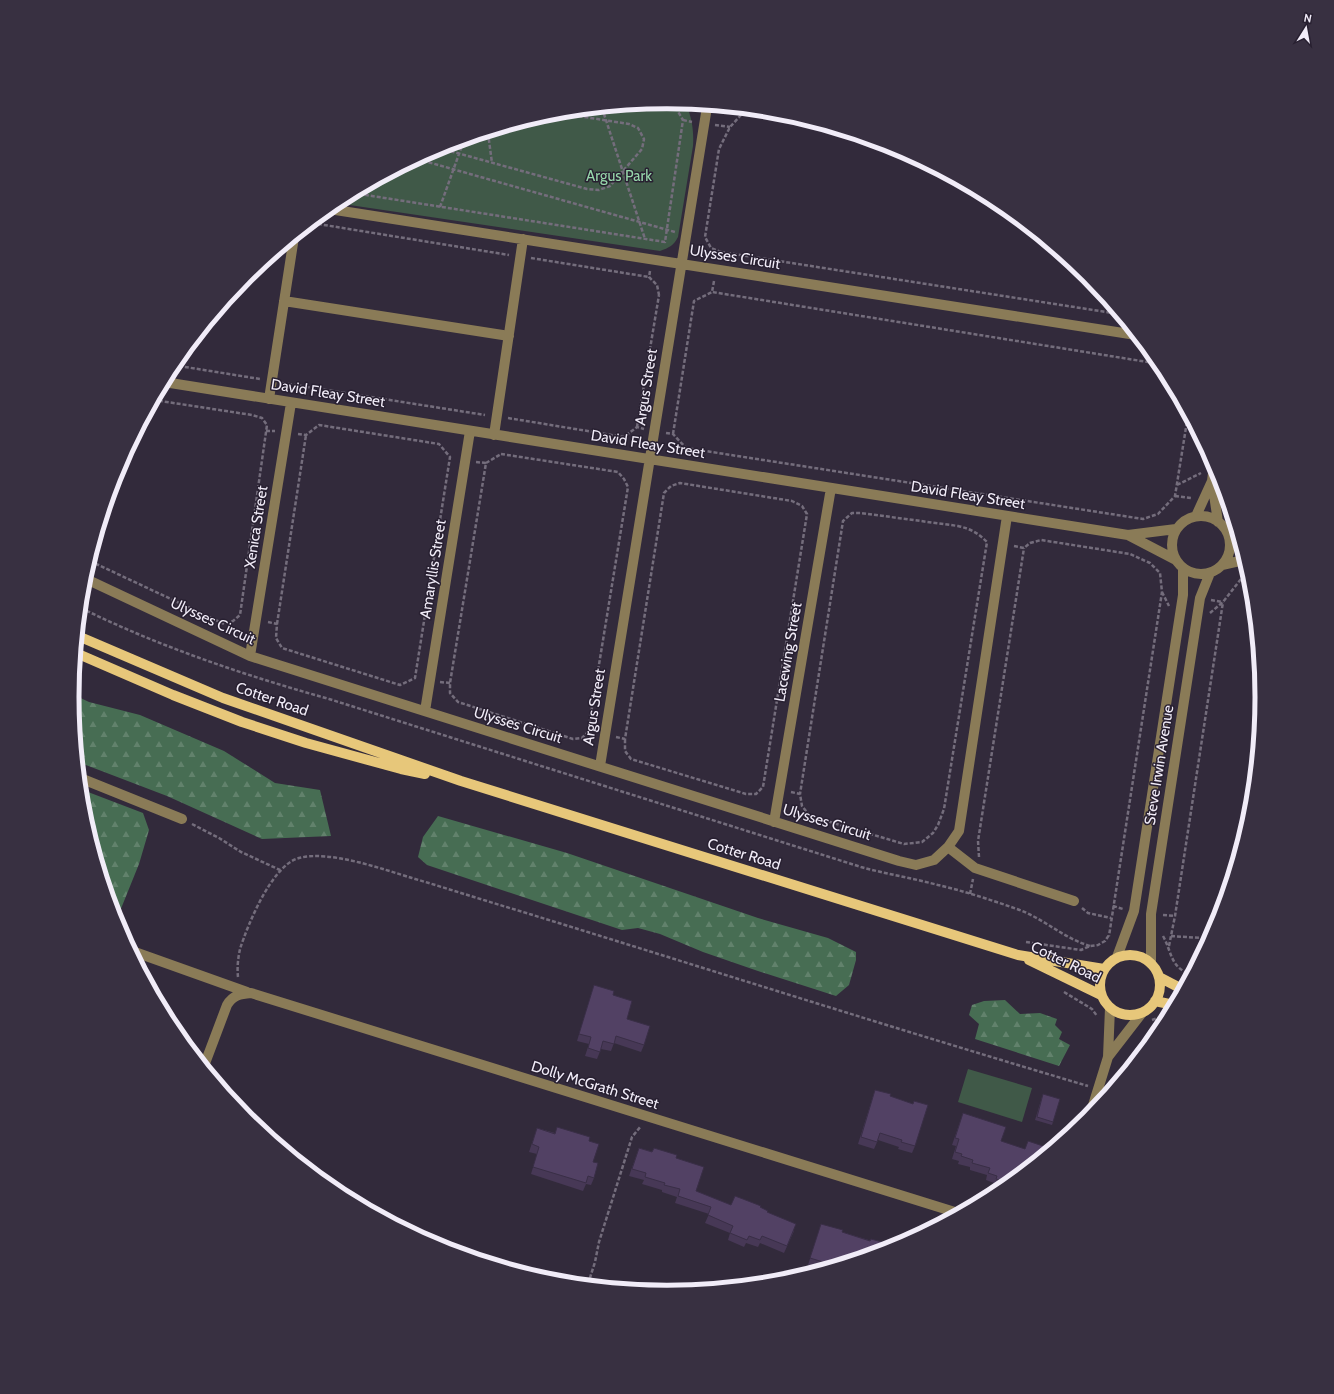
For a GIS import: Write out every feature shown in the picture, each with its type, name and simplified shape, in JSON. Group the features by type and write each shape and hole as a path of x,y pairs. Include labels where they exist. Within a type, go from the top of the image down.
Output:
{"main road":[{"name":"Cotter Road","path":"82,638 223,698 461,781 1018,955 1104,969"},
{"name":"Cotter Road","path":"80,655 173,695 242,722 306,743 401,769 461,781"},
{"name":"Cotter Road","path":"1018,955 1101,995"},
{"path":"1135,955 1144,958 1156,970 1159,977 1159,993 1156,1001 1150,1008 1134,1015 1126,1015 1118,1013 1110,1008 1105,1002 1101,995 1099,986 1100,977 1104,969 1117,957 1135,955"},
{"path":"1159,977 1178,988"},
{"path":"1156,1001 1168,1004"}],"street":[{"name":"Argus Street","path":"600,766 681,264 707,110"},
{"name":"Ulysses Circuit","path":"337,210 1129,334"},
{"path":"494,435 523,239"},
{"path":"269,399 293,244"},
{"path":"284,301 509,336"},
{"name":"David Fleay Street","path":"170,383 1128,536 1176,529"},
{"name":"Xenica Street","path":"250,656 291,403"},
{"name":"Amaryllis Street","path":"425,711 470,431"},
{"path":"1196,516 1212,481"},
{"path":"1212,481 1222,525 1229,537 1230,547 1228,557 1222,565 1210,573 1201,574 1191,573 1179,564 1173,553 1172,545 1176,529 1181,523 1196,516 1204,516 1222,525 1231,532"},
{"name":"Lacewing Street","path":"774,822 832,488"},
{"name":"Ulysses Circuit","path":"90,581 250,656 774,822 900,861 916,864 934,860 948,847 960,831 1007,516"},
{"name":"David Fleay Street","path":"1128,536 1179,564"},
{"path":"1222,565 1239,561"},
{"name":"Steve Irwin Avenue","path":"1117,957 1134,911 1183,595 1179,564"},
{"name":"Steve Irwin Avenue","path":"1151,964 1152,914 1200,598 1210,573"},
{"path":"85,780 182,819"},
{"path":"948,847 975,868 1074,901"},
{"name":"Dolly McGrath Street","path":"138,953 251,993 952,1211"},
{"path":"206,1061 227,1005 231,999 239,994 251,993"},
{"path":"1094,1101 1108,1057 1110,1008"},
{"path":"1108,1057 1142,1012"}],"path":[{"path":"365,195 665,242 683,120 677,109"},
{"path":"604,113 645,239"},
{"path":"744,114 730,127 719,149 705,237 712,248 720,252 1112,313"},
{"path":"450,151 587,189 599,190 610,186 642,149 644,139 638,128 629,124 582,115"},
{"path":"489,137 492,163"},
{"path":"440,207 462,146"},
{"path":"425,162 667,230"},
{"path":"181,366 624,437 637,427 659,295 657,285 649,277 318,224"},
{"path":"649,277 655,240"},
{"path":"712,292 720,252"},
{"path":"659,295 694,301 712,292 1150,362"},
{"path":"673,434 694,301"},
{"path":"95,563 224,624 233,621 240,614 267,425 262,418 159,401"},
{"path":"637,427 673,434 686,448 1143,519 1158,514 1175,496 1187,423"},
{"path":"319,425 439,444 450,457 415,678 400,684 282,648 276,638 306,435 319,425"},
{"path":"266,431 306,435"},
{"path":"501,454 618,472 628,487 588,732 582,738 573,739 458,702 450,693 450,683 486,464 501,454"},
{"path":"1177,485 1209,469"},
{"path":"680,483 792,501 802,506 807,514 763,787 756,794 746,794 631,759 625,751 625,739 664,493 671,486 680,483"},
{"path":"861,512 958,526 970,529 980,534 988,542 944,809 938,825 933,833 922,842 904,844 810,816 802,806 800,794 843,521 852,513 861,512"},
{"path":"86,610 160,643 269,682 336,701 861,867 937,884 1018,909 1040,919 1080,943 1090,946 1098,945 1105,941 1109,936 1162,592 1160,573 1150,563 1130,554 1041,540 1030,543 1024,548 978,840 980,853 979,861"},
{"path":"1003,544 1024,548"},
{"path":"1186,972 1178,966 1171,957 1169,946 1175,916 1223,602 1241,579 1243,579"},
{"path":"256,620 277,624"},
{"path":"588,732 625,739"},
{"path":"763,787 800,794"},
{"path":"182,819 219,838 241,852 280,870"},
{"path":"251,993 238,984 237,970 240,950 253,916 272,880 290,861 299,858 310,856 340,858 462,893 953,1046 1098,1089"},
{"path":"1074,901 1088,913 1111,918"},
{"path":"1171,936 1203,937"},
{"path":"589,1280 599,1242 632,1137 642,1124 645,1116"}],"green space":[{"name":"Argus Park","path":"629,110 688,110 692,125 693,146 678,237 671,246 660,251 346,204 407,170 442,154 478,140 515,129 552,120 590,114"},
{"path":"79,697 89,702 140,715 224,751 275,783 320,790 331,836 262,839 167,796 83,764 80,735"},
{"path":"87,792 143,813 149,830 139,864 120,911 110,886 99,849"},
{"path":"438,816 567,853 758,918 828,938 856,952 856,960 849,985 836,996 703,952 660,934 638,928 622,930 427,865 418,857 423,837"},
{"path":"1005,1000 1020,1014 1040,1013 1057,1019 1055,1025 1062,1032 1059,1039 1070,1045 1059,1066 975,1039 979,1024 969,1015 972,1005 984,1001"},
{"path":"968,1069 1032,1088 1022,1122 958,1102"}],"building":[{"path":"594,985 614,991 613,995 632,1001 627,1019 650,1026 644,1045 616,1036 614,1044 603,1041 600,1052 588,1048 591,1037 579,1034"},
{"path":"875,1090 891,1094 890,1096 913,1104 914,1101 928,1105 915,1146 880,1133 877,1142 861,1137"},
{"path":"1043,1094 1060,1099 1053,1122 1037,1117"},
{"path":"963,1113 1006,1127 1001,1141 1025,1149 1028,1141 1045,1147 1001,1181 996,1179 997,1176 988,1173 990,1168 972,1163 973,1160 961,1156 962,1154 955,1152 959,1139 955,1138"},
{"path":"557,1127 590,1137 589,1141 599,1144 593,1162 598,1163 594,1178 588,1176 586,1183 533,1167 539,1147 532,1144 537,1128 555,1134"},
{"path":"639,1148 652,1152 654,1148 677,1155 676,1158 704,1167 696,1191 731,1205 735,1196 761,1206 760,1207 768,1211 767,1212 796,1224 787,1246 762,1236 760,1240 749,1236 747,1240 730,1233 733,1226 708,1215 711,1207 678,1196 680,1189 664,1185 665,1183 645,1177 646,1173 632,1169"},
{"path":"821,1224 843,1230 842,1232 870,1241 871,1239 885,1243 856,1254 826,1263 810,1258"}]}
